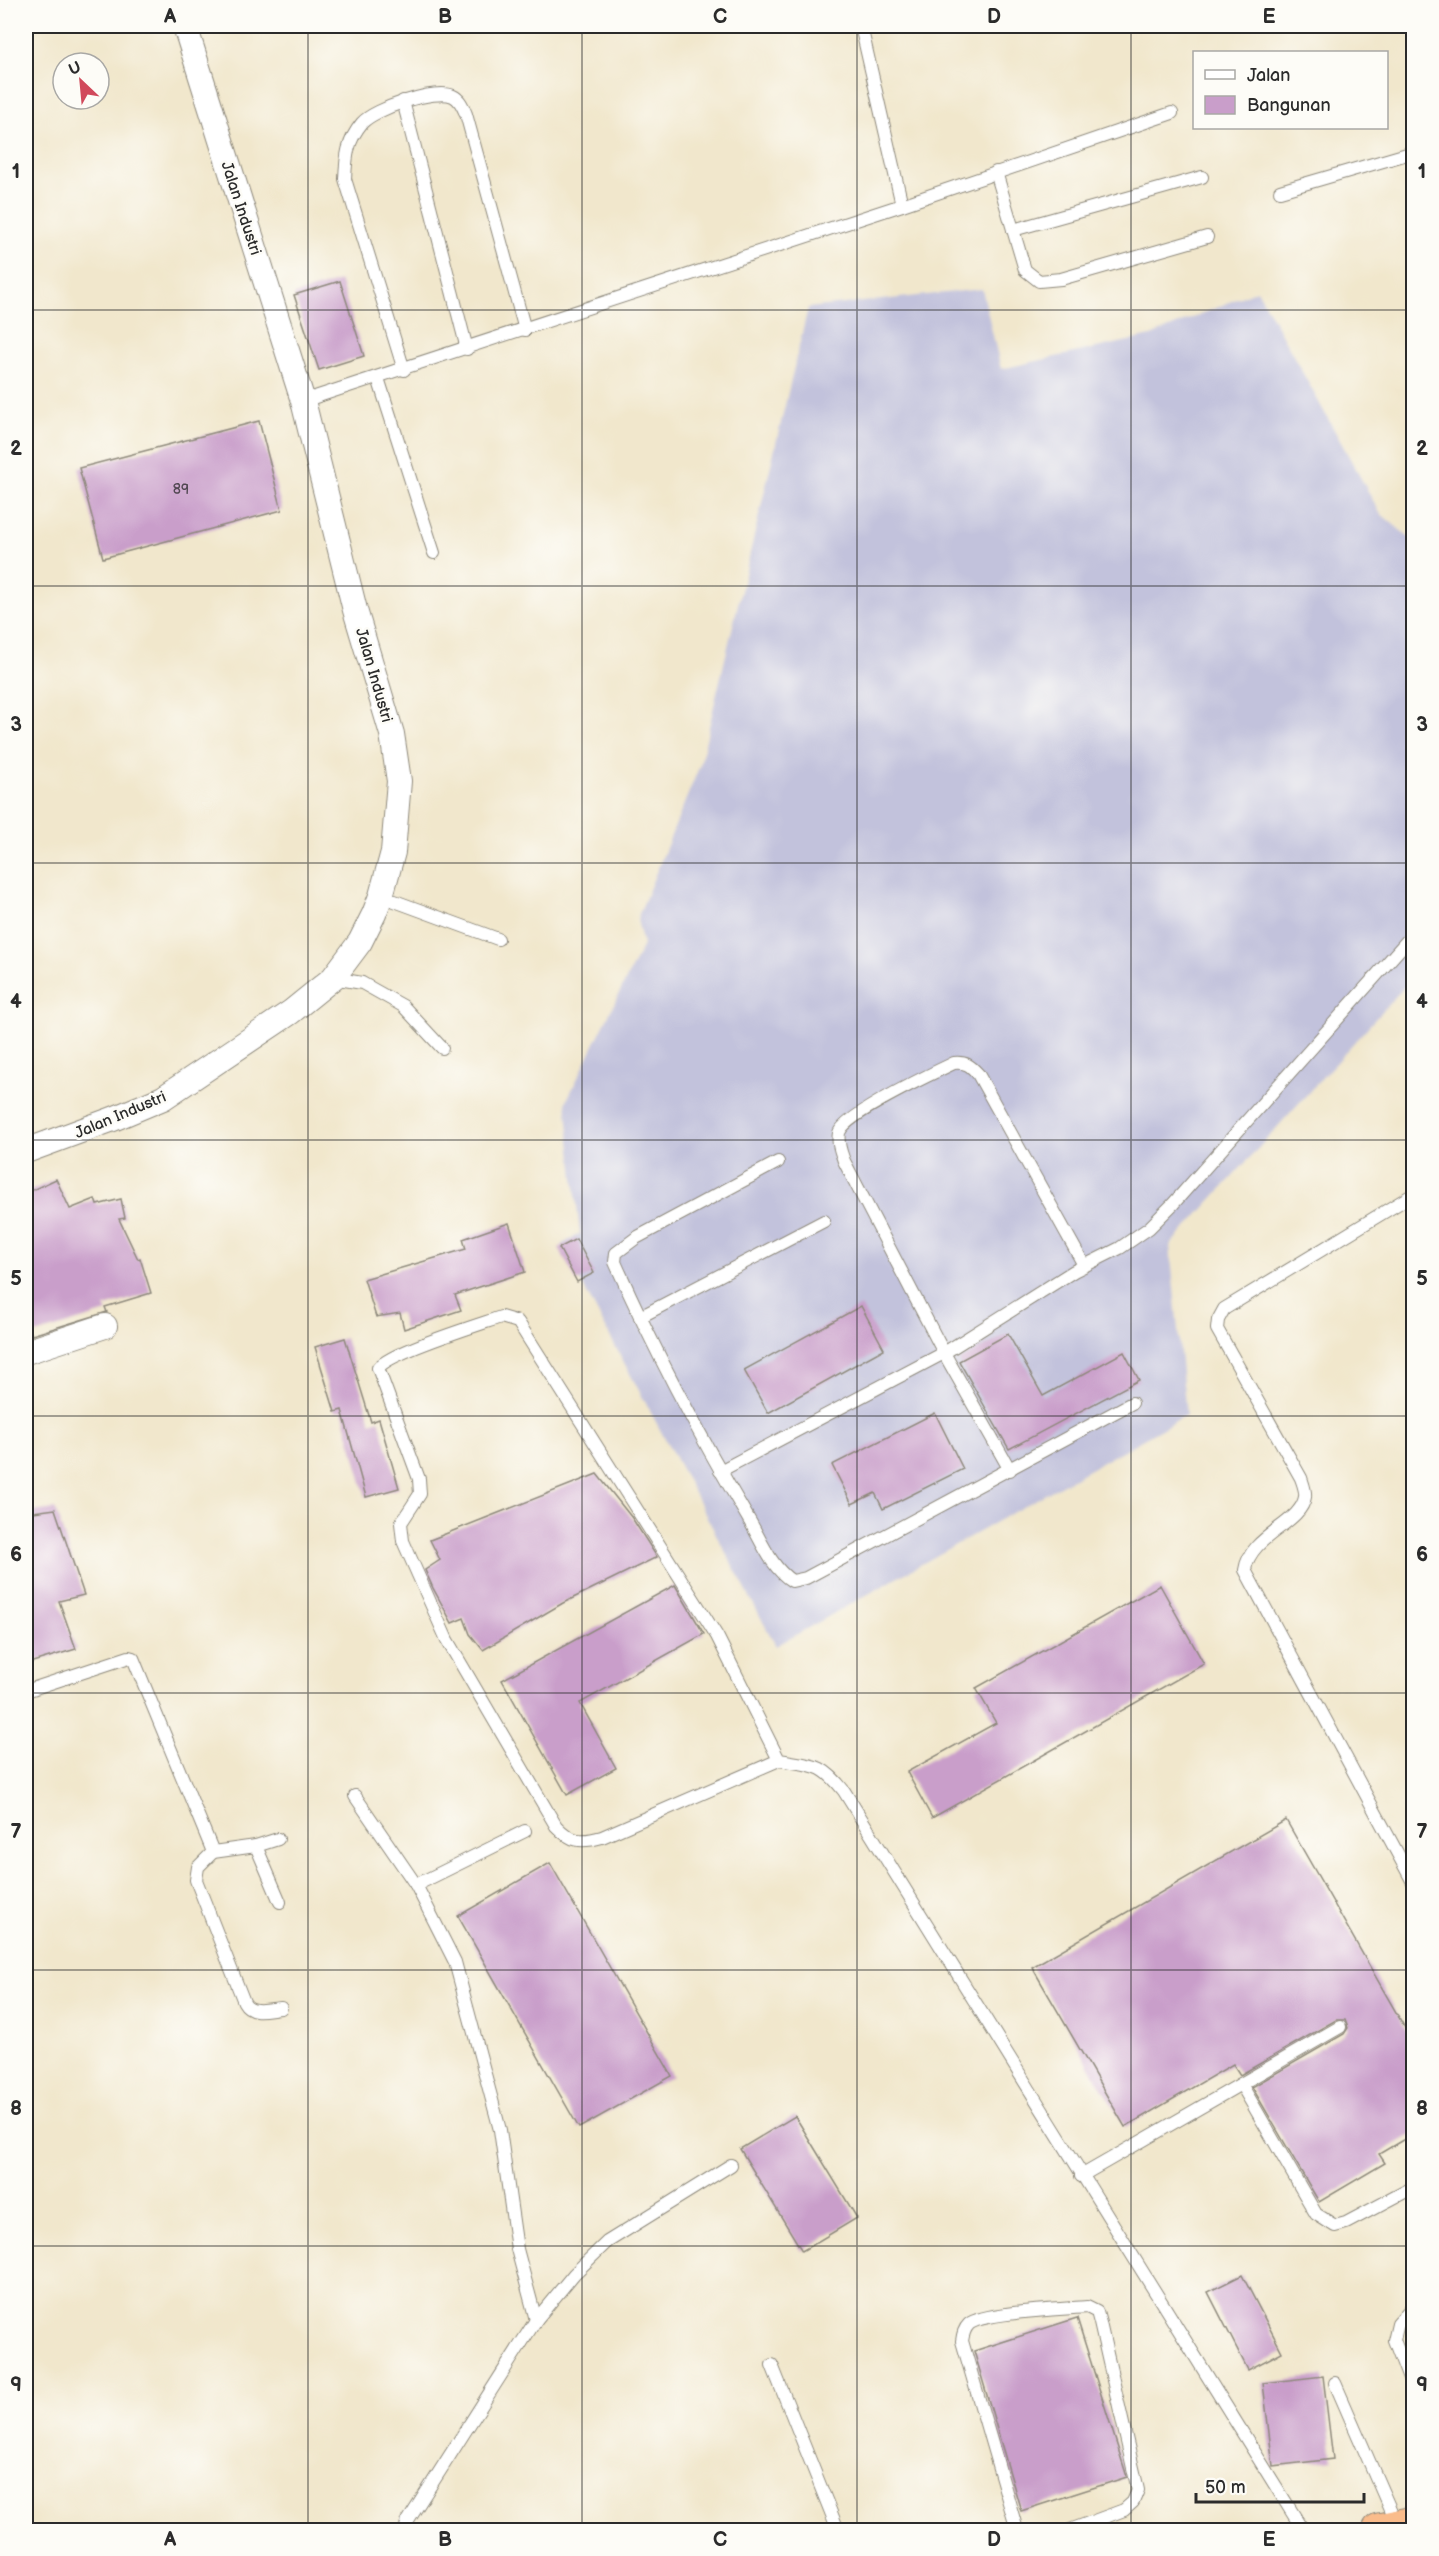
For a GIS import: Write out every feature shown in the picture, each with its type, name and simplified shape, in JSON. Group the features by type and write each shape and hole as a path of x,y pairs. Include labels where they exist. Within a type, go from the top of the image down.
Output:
{"street":[{"name":"Jalan Industri","path":"26,1151 91,1128 163,1098 291,1012 333,978 360,942 381,896 393,852 398,801 395,755 377,679 355,609 303,401 185,26"},
{"path":"26,1352 105,1326"}],"lane":[{"path":"861,26 902,205"},
{"path":"404,369 345,179 346,152 353,135 364,120 402,101 438,93 453,96 460,102 466,114 525,330"},
{"path":"402,101 467,349"},
{"path":"303,401 525,330 1172,113"},
{"path":"1280,191 1413,152"},
{"path":"996,172 1025,270 1039,281 1061,279 1207,237"},
{"path":"1013,230 1202,177"},
{"path":"378,378 434,553"},
{"path":"381,896 498,939"},
{"path":"720,1471 944,1353 1084,1265 1120,1248 1149,1227 1173,1204 1413,933"},
{"path":"333,978 362,983 404,1006 442,1048"},
{"path":"1010,1470 944,1353 844,1161 839,1143 839,1132 873,1105 954,1063 962,1062 970,1065 978,1074 1084,1265"},
{"path":"778,1162 636,1238 616,1253 615,1262 640,1317 720,1471 774,1563 792,1581 806,1578 1010,1470 1132,1402"},
{"path":"1413,1194 1224,1309 1218,1320 1217,1329 1302,1478 1306,1496 1299,1509 1246,1558 1245,1570 1413,1884"},
{"path":"640,1317 824,1221"},
{"path":"779,1760 717,1636 518,1322 501,1317 399,1354 381,1364 378,1368 419,1479 420,1494 401,1523 404,1541 447,1640 556,1826 568,1838 588,1841 602,1837 779,1760 820,1767 832,1776 844,1791 1304,2530"},
{"path":"26,1691 129,1657 132,1658 213,1851"},
{"path":"355,1796 416,1885 455,1962 500,2130 517,2249 536,2320"},
{"path":"416,1885 525,1832"},
{"path":"278,1839 256,1846 213,1851 198,1867 196,1880 247,2008 252,2010 281,2008"},
{"path":"256,1846 280,1902"},
{"path":"1082,2176 1340,2027"},
{"path":"1241,2084 1316,2214 1324,2221 1335,2226 1346,2223 1413,2187"},
{"path":"405,2530 408,2521 536,2320 574,2274 607,2242 731,2165"},
{"path":"1413,2305 1398,2323 1394,2340 1413,2392"},
{"path":"1017,2530 962,2341 963,2332 970,2323 987,2317 1087,2307 1097,2312 1138,2490 1133,2502 1124,2510 1070,2530"},
{"path":"772,2365 838,2530"},
{"path":"1335,2383 1397,2526"}],"shaded area":[{"path":"982,289 1001,369 1151,336 1257,290 1380,513 1413,541 1413,977 1170,1246 1186,1415 776,1646 561,1245 580,1234 566,1102 643,945 637,919 700,765 808,308"}],"building":[{"path":"340,281 364,356 319,370 294,295"},
{"path":"259,421 282,510 103,558 79,468"},
{"path":"56,1179 70,1209 95,1199 97,1205 121,1199 125,1218 119,1219 138,1259 140,1258 151,1293 105,1307 107,1312 32,1335 26,1322 26,1193"},
{"path":"509,1223 525,1272 455,1295 461,1310 404,1329 400,1313 376,1317 364,1279 466,1249 463,1239"},
{"path":"576,1239 594,1273 577,1282 559,1248"},
{"path":"861,1306 884,1349 768,1413 744,1370"},
{"path":"1008,1334 1043,1396 1124,1352 1139,1380 1009,1449 959,1361"},
{"path":"345,1338 371,1422 379,1419 399,1488 366,1497 342,1410 335,1412 315,1347"},
{"path":"935,1413 963,1469 883,1509 875,1493 852,1504 832,1465"},
{"path":"597,1474 632,1518 657,1557 563,1603 483,1650 470,1634 464,1618 452,1623 433,1588 425,1570 440,1560 430,1540"},
{"path":"55,1509 84,1595 59,1601 76,1649 26,1664 26,1513"},
{"path":"675,1585 704,1634 580,1703 616,1768 567,1795 502,1680"},
{"path":"1160,1585 1204,1664 932,1818 907,1772 996,1723 976,1688"},
{"path":"1286,1820 1413,2042 1413,2134 1379,2154 1385,2163 1319,2202 1252,2087 1344,2034 1348,2028 1345,2020 1336,2020 1240,2075 1233,2064 1125,2127 1032,1967"},
{"path":"550,1863 672,2076 579,2128 458,1916"},
{"path":"795,2116 857,2218 802,2251 740,2149"},
{"path":"1242,2275 1282,2352 1248,2370 1208,2292"},
{"path":"1077,2318 1127,2477 1021,2511 974,2351"},
{"path":"1323,2376 1333,2459 1273,2466 1263,2383"}]}
